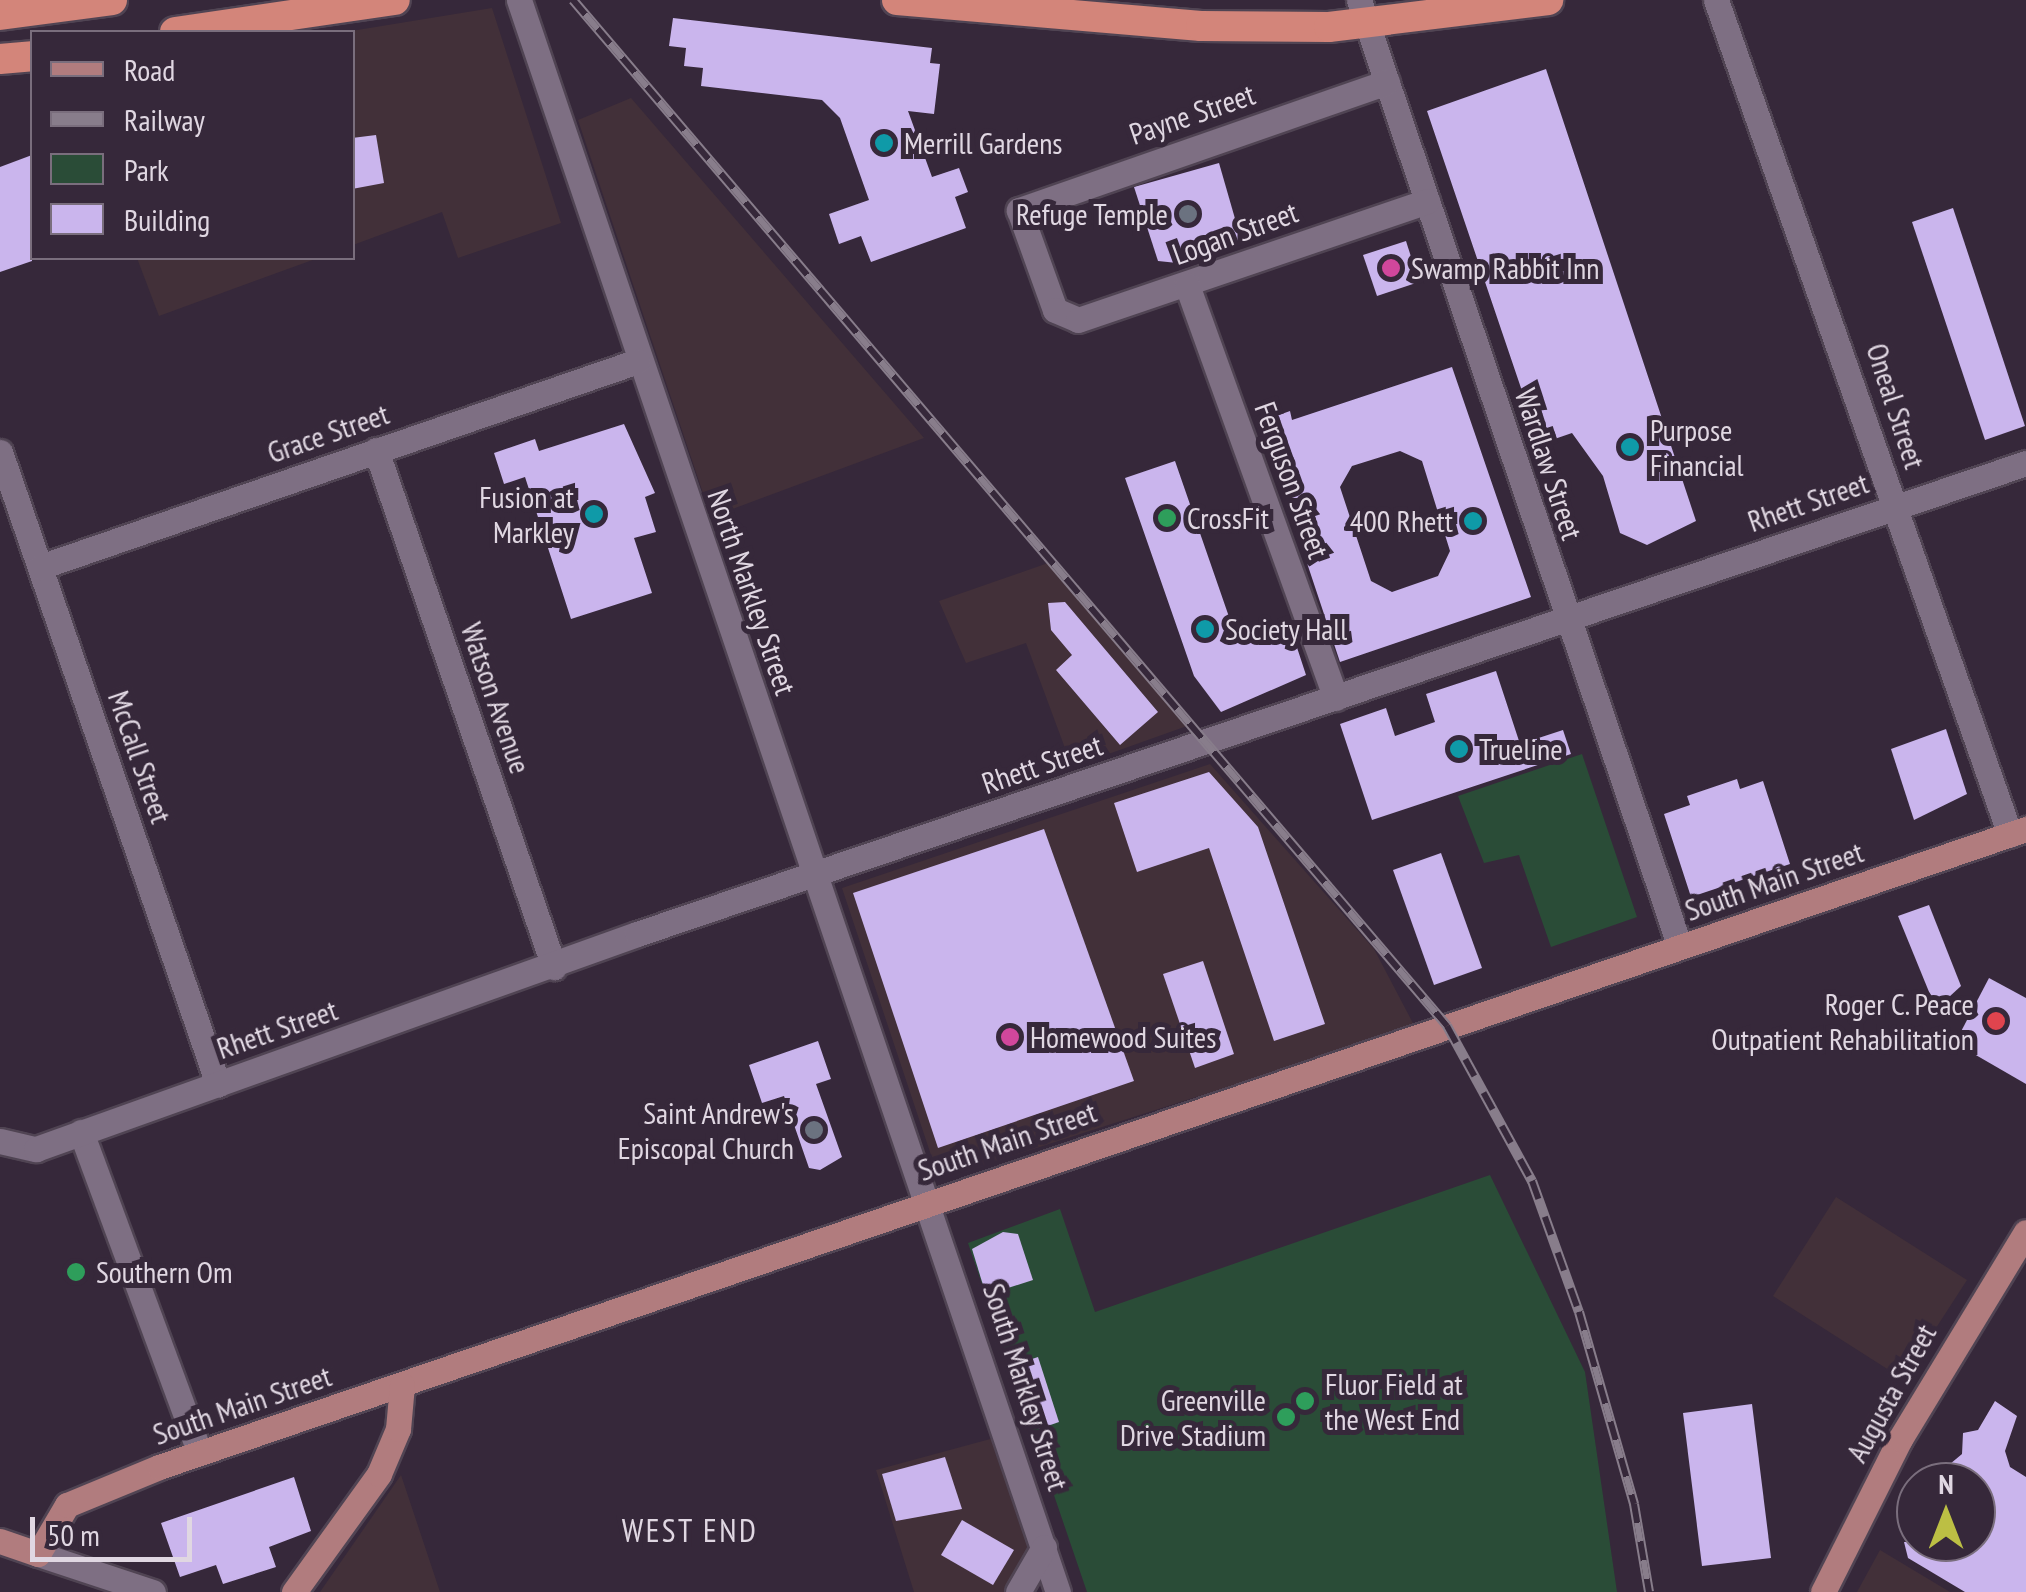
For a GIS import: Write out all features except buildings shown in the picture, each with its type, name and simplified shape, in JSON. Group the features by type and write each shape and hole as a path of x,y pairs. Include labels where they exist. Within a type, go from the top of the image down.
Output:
{"highway":[{"path":"0,15 112,0"},
{"path":"189,30 394,0"},
{"path":"898,0 1201,26 1548,0"},
{"path":"0,60 30,56"}],"main road":[{"name":"South Main Street","path":"38,1554 67,1506 200,1454 2018,832"},
{"name":"Augusta Street","path":"1824,1592 1900,1438 2026,1232"},
{"path":"294,1592 379,1474 398,1429 402,1385"},
{"path":"0,1541 38,1554"}],"street":[{"name":"North Markley Street","path":"519,0 638,361 930,1202"},
{"name":"Oneal Street","path":"1716,0 1895,506 2018,832"},
{"name":"Wardlaw Street","path":"1364,13 1680,947"},
{"name":"Payne Street","path":"1065,316 1049,298 1019,210 1388,82"},
{"name":"Logan Street","path":"1065,316 1078,320 1427,201"},
{"name":"Ferguson Street","path":"1188,285 1336,698"},
{"name":"Grace Street","path":"40,566 638,361"},
{"name":"Watson Avenue","path":"376,450 554,967"},
{"name":"McCall Street","path":"0,452 218,1084"},
{"name":"Rhett Street","path":"0,1141 22,1151 81,1132 2026,463"},
{"path":"81,1132 200,1454"},
{"name":"South Markley Street","path":"930,1202 1058,1592"},
{"path":"1018,1592 1044,1547"},
{"path":"38,1554 153,1592"}],"shaded area":[{"path":"492,8 561,223 458,258 442,212 355,244 355,30"},
{"path":"631,98 924,438 711,517 578,120"},
{"path":"138,260 313,260 159,316"},
{"path":"1048,563 1187,726 1072,767 1026,643 966,663 939,601"},
{"path":"1210,764 1374,949 1415,1027 939,1179 842,888"},
{"path":"1836,1197 1967,1280 1903,1379 1773,1296"},
{"path":"994,1438 1030,1551 1007,1592 914,1592 876,1470"},
{"path":"401,1475 440,1592 320,1592"},
{"path":"1880,1550 1950,1592 1857,1592"}],"green space":[{"path":"1582,754 1637,917 1551,947 1519,855 1484,863 1458,796"},
{"name":"Fluor Field at the West End","path":"1490,1175 1585,1372 1617,1592 1087,1592 968,1243 1060,1209 1095,1312"}],"railway":[{"path":"573,0 1447,1026 1532,1181 1579,1312 1634,1504 1649,1592"}],"place":[{"name":"Merrill Gardens","path":"884,143"},
{"name":"Refuge Temple","path":"1188,214"},
{"name":"Swamp Rabbit Inn","path":"1391,268"},
{"name":"Purpose Financial","path":"1630,447"},
{"name":"Fusion at Markley","path":"594,514"},
{"name":"CrossFit","path":"1167,518"},
{"name":"400 Rhett","path":"1473,521"},
{"name":"Society Hall","path":"1205,629"},
{"name":"Trueline","path":"1459,749"},
{"name":"Roger C. Peace Outpatient Rehabilitation","path":"1996,1021"},
{"name":"Homewood Suites","path":"1010,1037"},
{"name":"Saint Andrew's Episcopal Church","path":"814,1130"},
{"name":"Southern Om","path":"76,1272"},
{"name":"Fluor Field at the West End","path":"1305,1401"},
{"name":"Greenville Drive Stadium","path":"1286,1417"}],"district":[{"name":"WEST END","path":"690,1530"}]}
